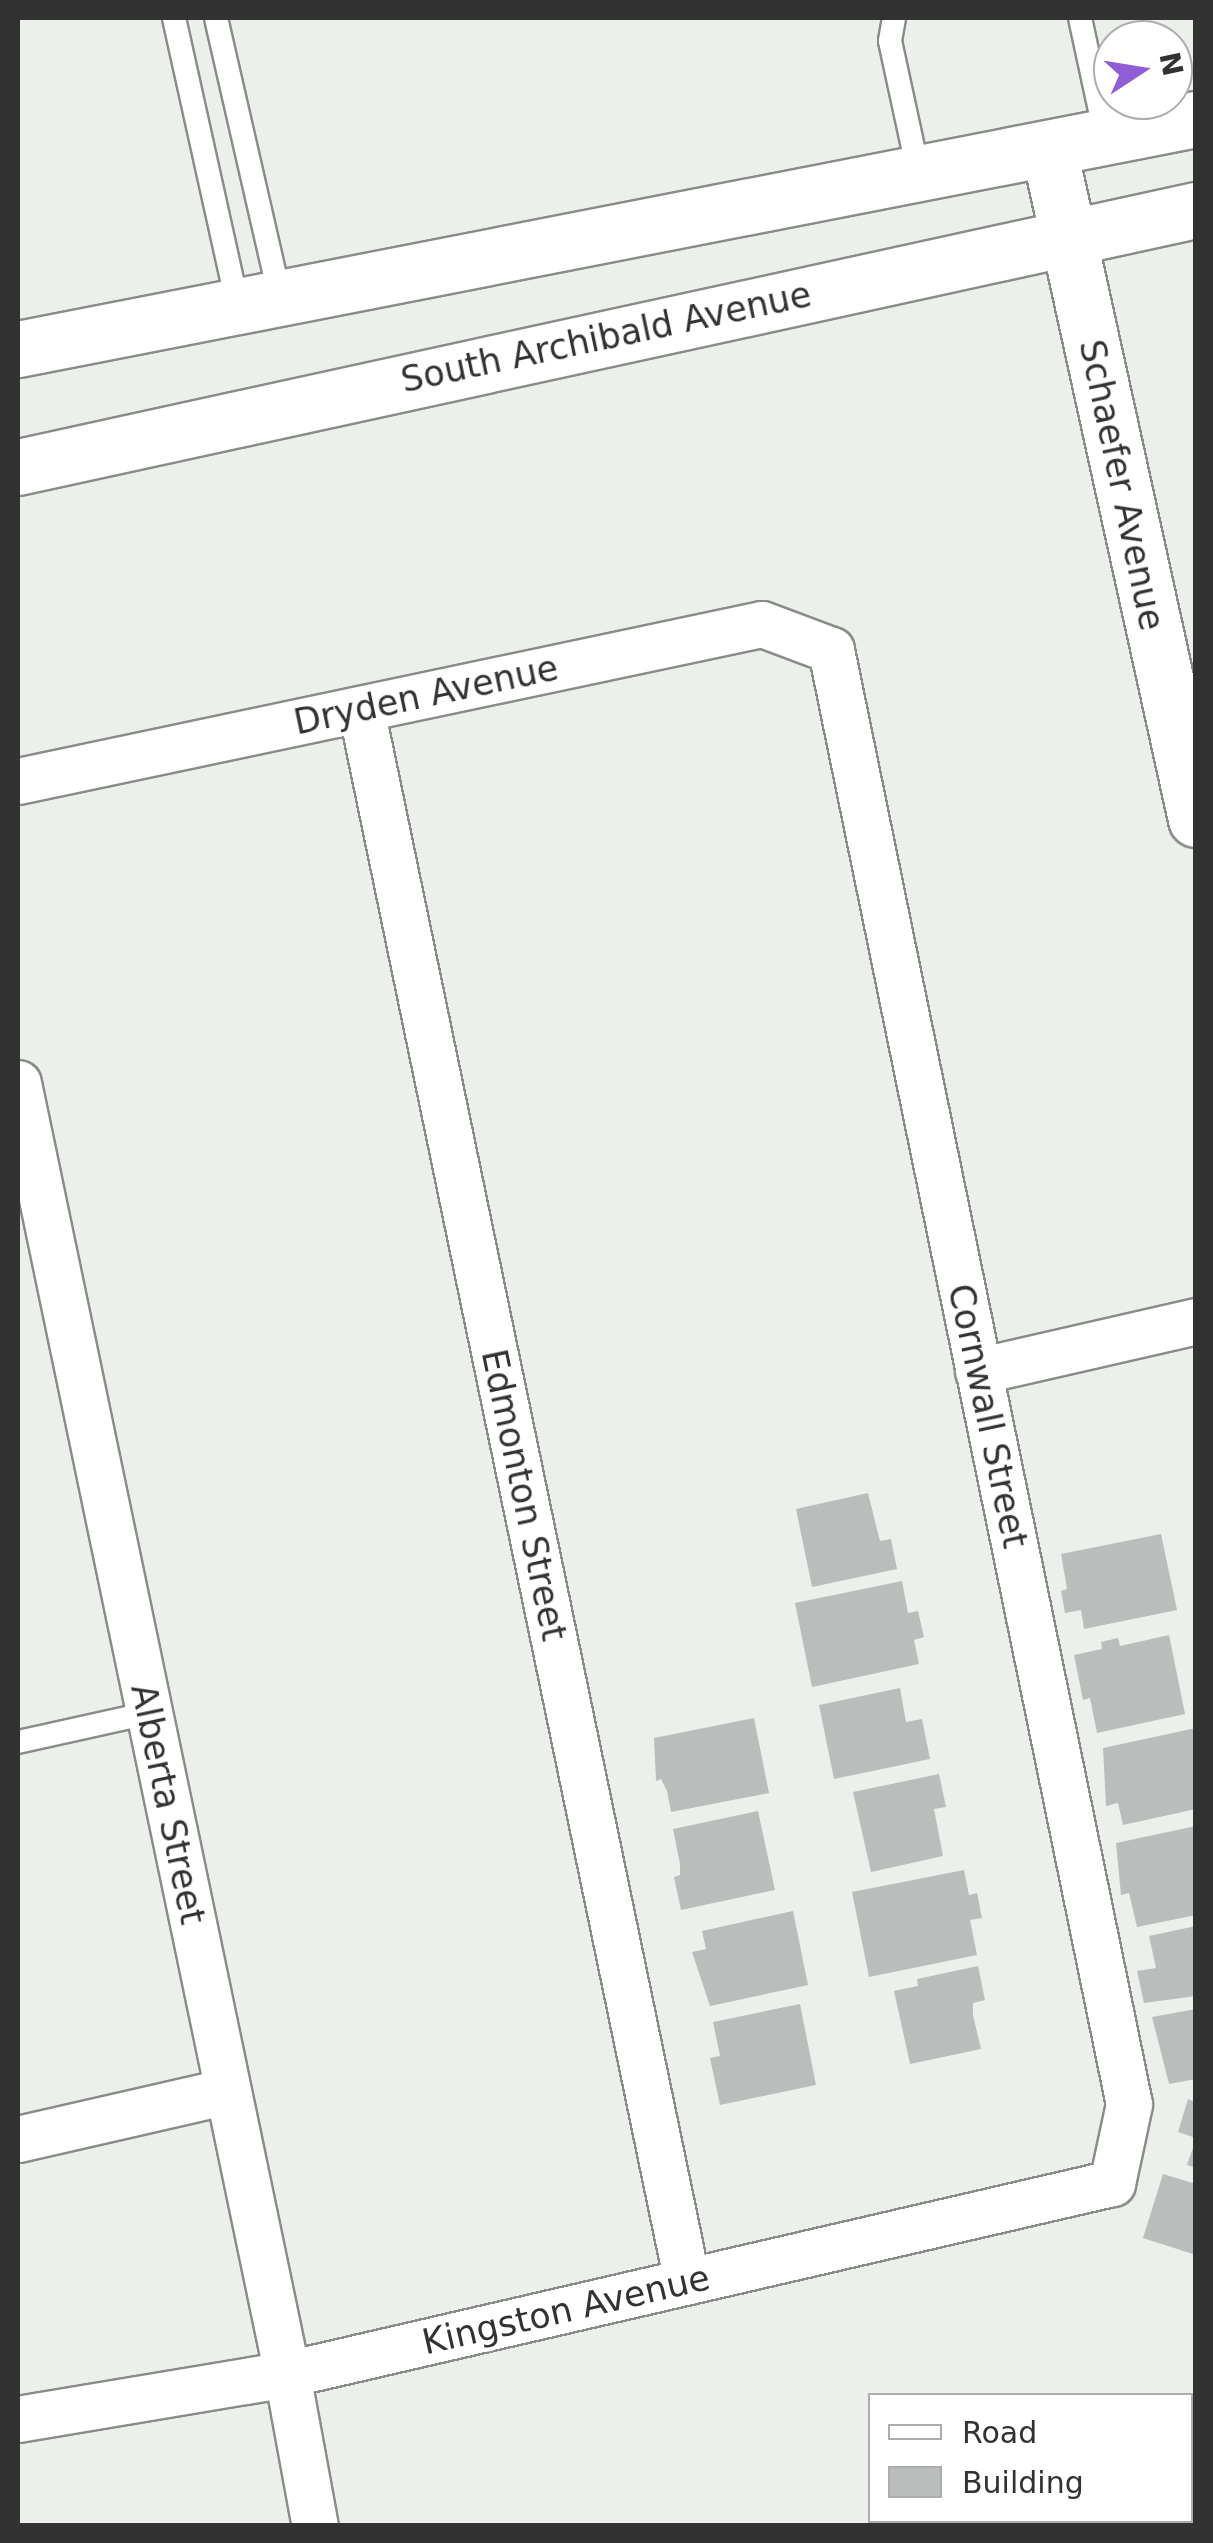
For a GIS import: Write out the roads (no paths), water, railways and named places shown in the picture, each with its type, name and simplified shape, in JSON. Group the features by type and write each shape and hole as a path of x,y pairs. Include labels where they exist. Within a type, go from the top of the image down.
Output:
{"main road":[{"path":"18,348 1196,119"},
{"name":"Schaefer Avenue","path":"1049,150 1196,820"},
{"name":"South Archibald Avenue","path":"18,466 1196,210"}],"street":[{"name":"Dryden Avenue","path":"18,781 762,624 831,650"},
{"name":"Cornwall Street","path":"831,650 1129,2104 1112,2182"},
{"name":"Edmonton Street","path":"362,709 687,2282"},
{"name":"Alberta Street","path":"18,1089 287,2374 314,2526"},
{"path":"978,1371 1196,1321"},
{"path":"18,2139 228,2092"},
{"name":"Kingston Avenue","path":"18,2419 287,2374 1112,2182"}],"lane":[{"path":"174,18 259,302"},
{"path":"216,18 259,302"},
{"path":"894,18 890,41 919,175"},
{"path":"1080,18 1106,138"},
{"path":"18,1742 150,1713"}]}
